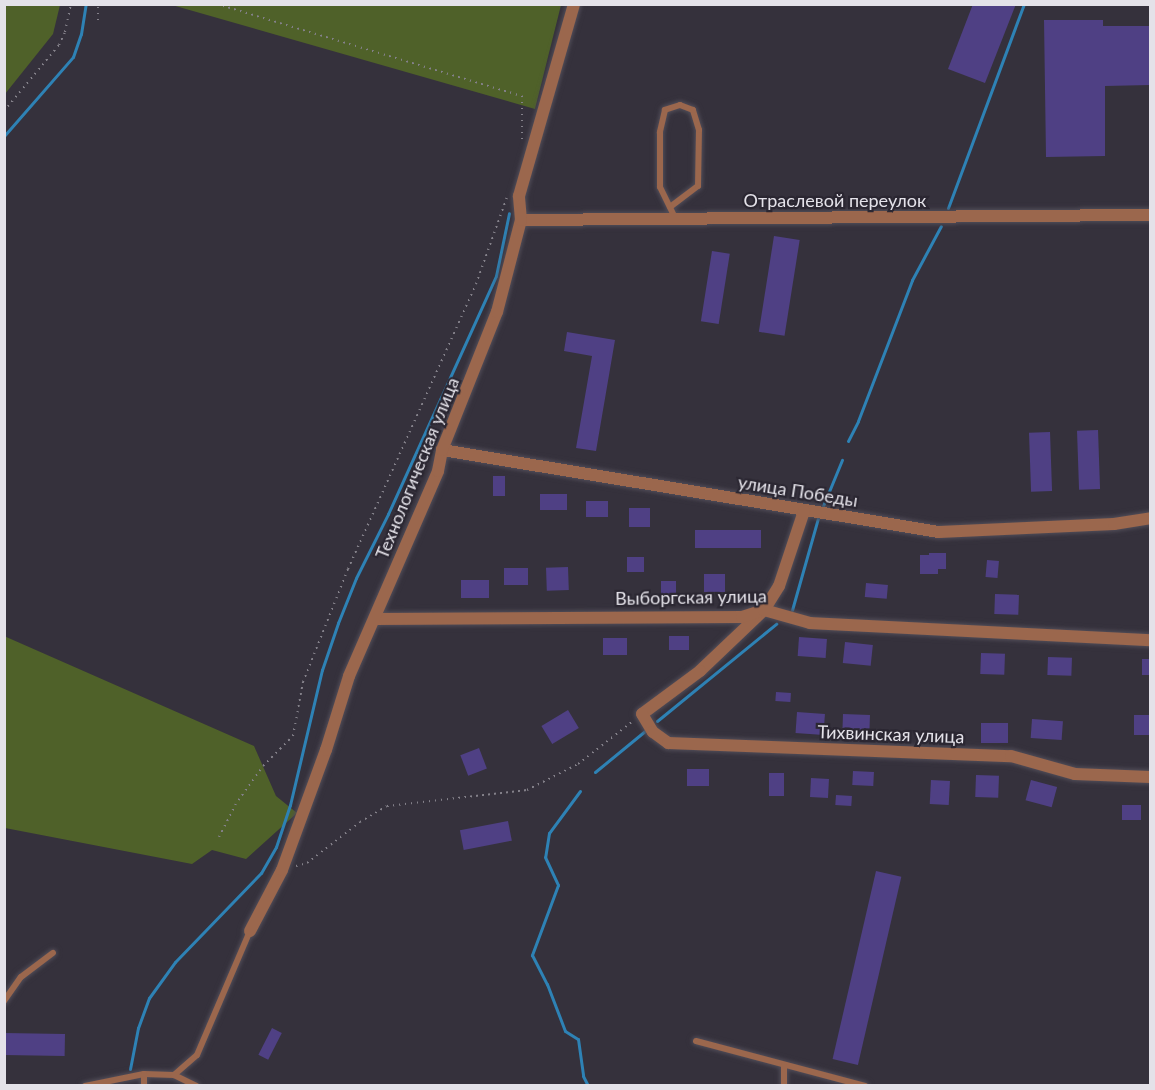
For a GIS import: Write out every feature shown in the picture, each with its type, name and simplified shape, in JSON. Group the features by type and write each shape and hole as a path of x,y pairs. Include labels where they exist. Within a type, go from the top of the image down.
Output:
{"street":[{"name":"Технологическая улица","path":"250,931 282,870 323,760 349,676 438,471 442,450 497,312 521,220 519,196 574,4"},
{"name":"Отраслевой переулок","path":"521,220 1150,214"},
{"name":"улица Победы","path":"442,450 939,532 1114,524 1150,518"},
{"path":"642,714 700,670 764,610 779,586 804,511"},
{"name":"Выборгская улица","path":"375,619 742,616 764,610 810,623 1150,640"},
{"name":"Тихвинская улица","path":"642,714 653,732 668,743 1011,756 1075,774 1150,777"}],"lane":[{"path":"670,207 698,186 699,130 693,110 680,105 665,110 660,132 660,188 676,219"},
{"path":"174,1075 198,1055 250,931"},
{"path":"4,1001 21,977 53,952"},
{"path":"696,1041 865,1086"},
{"path":"784,1065 784,1086"},
{"path":"144,1074 144,1086"},
{"path":"85,1086 144,1074 174,1075 197,1086"}],"path":[{"path":"4,111 59,45 65,32 70,4"},
{"path":"98,20 99,4"},
{"path":"217,4 522,96 522,144"},
{"path":"219,837 235,805 263,766 293,736 303,682 348,569 476,284 508,194"},
{"path":"282,870 307,863 360,822 387,806 526,790 578,764 642,714"}],"green space":[{"path":"5,4 60,5 53,34 5,94"},
{"path":"172,5 561,5 535,109"},
{"path":"4,636 254,746 276,796 297,813 246,859 212,850 192,864 5,828"}],"building":[{"path":"973,4 1016,4 985,83 948,69"},
{"path":"1044,20 1103,20 1103,26 1150,26 1150,85 1105,86 1105,156 1046,157"},
{"path":"774,236 800,240 785,336 759,332"},
{"path":"712,251 730,254 719,324 701,321"},
{"path":"567,332 615,340 596,451 576,448 592,356 564,351"},
{"path":"1098,430 1100,489 1079,490 1077,431"},
{"path":"1050,432 1052,491 1031,492 1029,433"},
{"path":"493,476 505,476 505,496 493,496"},
{"path":"540,494 567,494 567,510 540,510"},
{"path":"586,501 608,501 608,517 586,517"},
{"path":"629,508 650,508 650,527 629,527"},
{"path":"695,530 761,530 761,548 695,548"},
{"path":"929,553 946,553 946,569 938,569 938,574 920,574 920,555 929,555"},
{"path":"627,557 644,557 644,572 627,572"},
{"path":"987,560 999,561 997,578 986,577"},
{"path":"568,567 569,590 547,591 546,568"},
{"path":"504,568 528,568 528,585 504,585"},
{"path":"704,574 725,574 725,592 704,592"},
{"path":"461,580 489,580 489,598 461,598"},
{"path":"661,581 676,581 676,597 661,597"},
{"path":"866,583 888,585 887,599 865,597"},
{"path":"995,594 1019,595 1018,615 994,614"},
{"path":"669,636 689,636 689,650 669,650"},
{"path":"799,637 827,639 826,658 798,656"},
{"path":"603,638 627,638 627,655 603,655"},
{"path":"845,642 873,645 871,666 843,663"},
{"path":"981,653 1005,654 1004,675 980,674"},
{"path":"1048,657 1072,658 1071,676 1047,675"},
{"path":"1142,659 1150,659 1150,675 1142,675"},
{"path":"776,692 791,693 790,702 775,701"},
{"path":"568,710 579,728 552,744 541,726"},
{"path":"797,712 825,714 823,735 796,733"},
{"path":"843,714 870,715 869,735 842,734"},
{"path":"1134,715 1150,715 1150,735 1134,735"},
{"path":"1032,719 1063,721 1062,740 1031,738"},
{"path":"981,723 1008,723 1008,743 981,743"},
{"path":"479,748 487,769 468,776 460,755"},
{"path":"687,769 709,769 709,786 687,786"},
{"path":"853,771 874,772 873,786 852,785"},
{"path":"769,773 784,773 784,796 769,796"},
{"path":"976,775 999,776 998,798 975,797"},
{"path":"811,778 829,779 828,798 810,797"},
{"path":"931,780 950,781 949,805 930,804"},
{"path":"1031,780 1057,787 1052,807 1026,800"},
{"path":"836,795 852,796 851,806 835,805"},
{"path":"1122,805 1141,805 1141,820 1122,820"},
{"path":"508,821 512,841 464,850 460,830"},
{"path":"876,871 901,877 858,1065 833,1059"},
{"path":"272,1028 282,1033 268,1060 258,1055"},
{"path":"4,1033 65,1034 65,1056 4,1055"}],"waterway":[{"path":"4,136 73,57 81,34 86,4"},
{"path":"948,208 1024,4"},
{"path":"130,1069 138,1028 149,998 175,962 261,873 276,847 290,805 322,670 338,623 356,578 388,514 496,276 509,213"},
{"path":"848,441 858,421 912,280 941,226"},
{"path":"823,506 842,460"},
{"path":"792,610 818,518"},
{"path":"657,721 776,624"},
{"path":"595,772 645,731"},
{"path":"580,791 549,833 545,857 558,885 532,955 547,984 565,1031 578,1039 583,1076 588,1086"}]}
